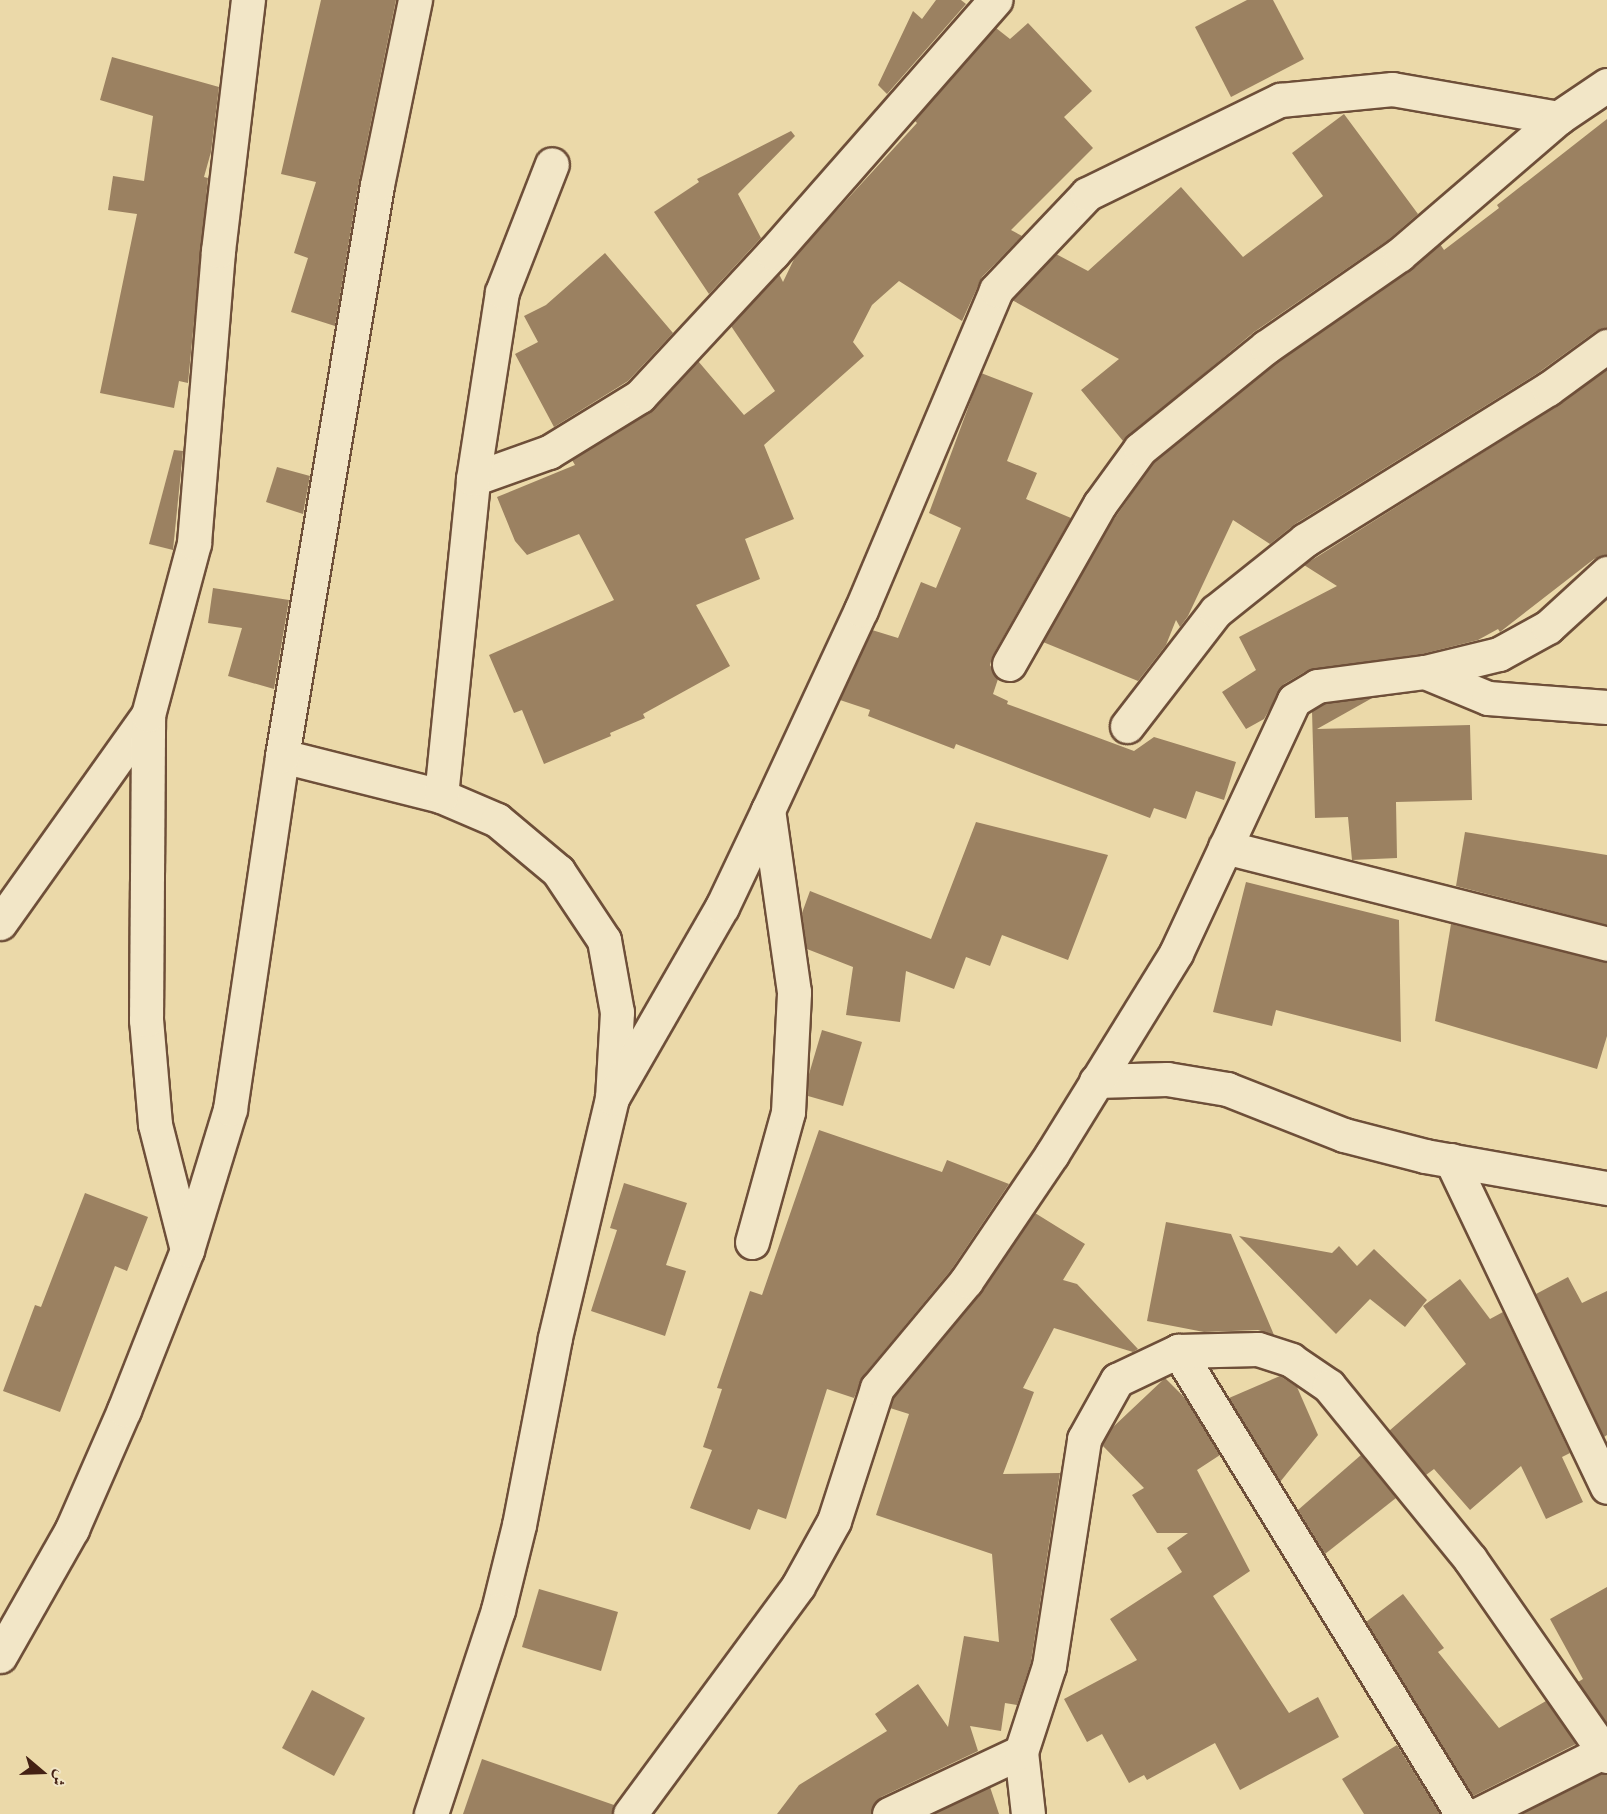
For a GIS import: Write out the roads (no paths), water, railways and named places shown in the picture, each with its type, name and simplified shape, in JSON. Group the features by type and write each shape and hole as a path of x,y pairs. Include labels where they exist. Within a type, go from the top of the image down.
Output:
{"street":[{"path":"187,1250 155,1124 146,1020 148,714 194,543 218,251 248,0"},
{"path":"0,1656 72,1529 124,1410 187,1250 230,1109 282,756 377,185 415,0"},
{"path":"473,479 549,452 640,396 773,253 995,0"},
{"path":"1009,664 1100,504 1140,449 1266,347 1398,255 1558,118 1607,85"},
{"path":"612,1098 722,907 861,610 996,290 1087,194 1280,100 1392,89 1558,118"},
{"path":"441,796 473,479 502,292 552,164"},
{"path":"1127,726 1216,611 1305,540 1548,389 1607,346"},
{"path":"630,1814 798,1586 834,1521 877,1388 966,1281 1052,1154 1176,953 1294,700 1317,686 1425,672 1499,654 1548,627 1607,573"},
{"path":"1425,672 1488,698 1607,706"},
{"path":"0,923 148,714"},
{"path":"282,756 441,796 497,820 558,871 604,940 617,1012 612,1098 555,1338 519,1525 498,1610 428,1808"},
{"path":"752,1242 788,1112 794,992 768,810"},
{"path":"1225,847 1607,944"},
{"path":"1096,1081 1167,1079 1227,1089 1344,1135 1451,1160 1607,1188"},
{"path":"1451,1160 1607,1487"},
{"path":"1029,1814 1021,1752 1049,1666 1084,1439 1116,1380 1178,1351 1258,1348 1291,1360 1329,1386 1470,1559 1606,1753 1479,1814"},
{"path":"1178,1351 1462,1814"},
{"path":"889,1814 1021,1752"}]}
